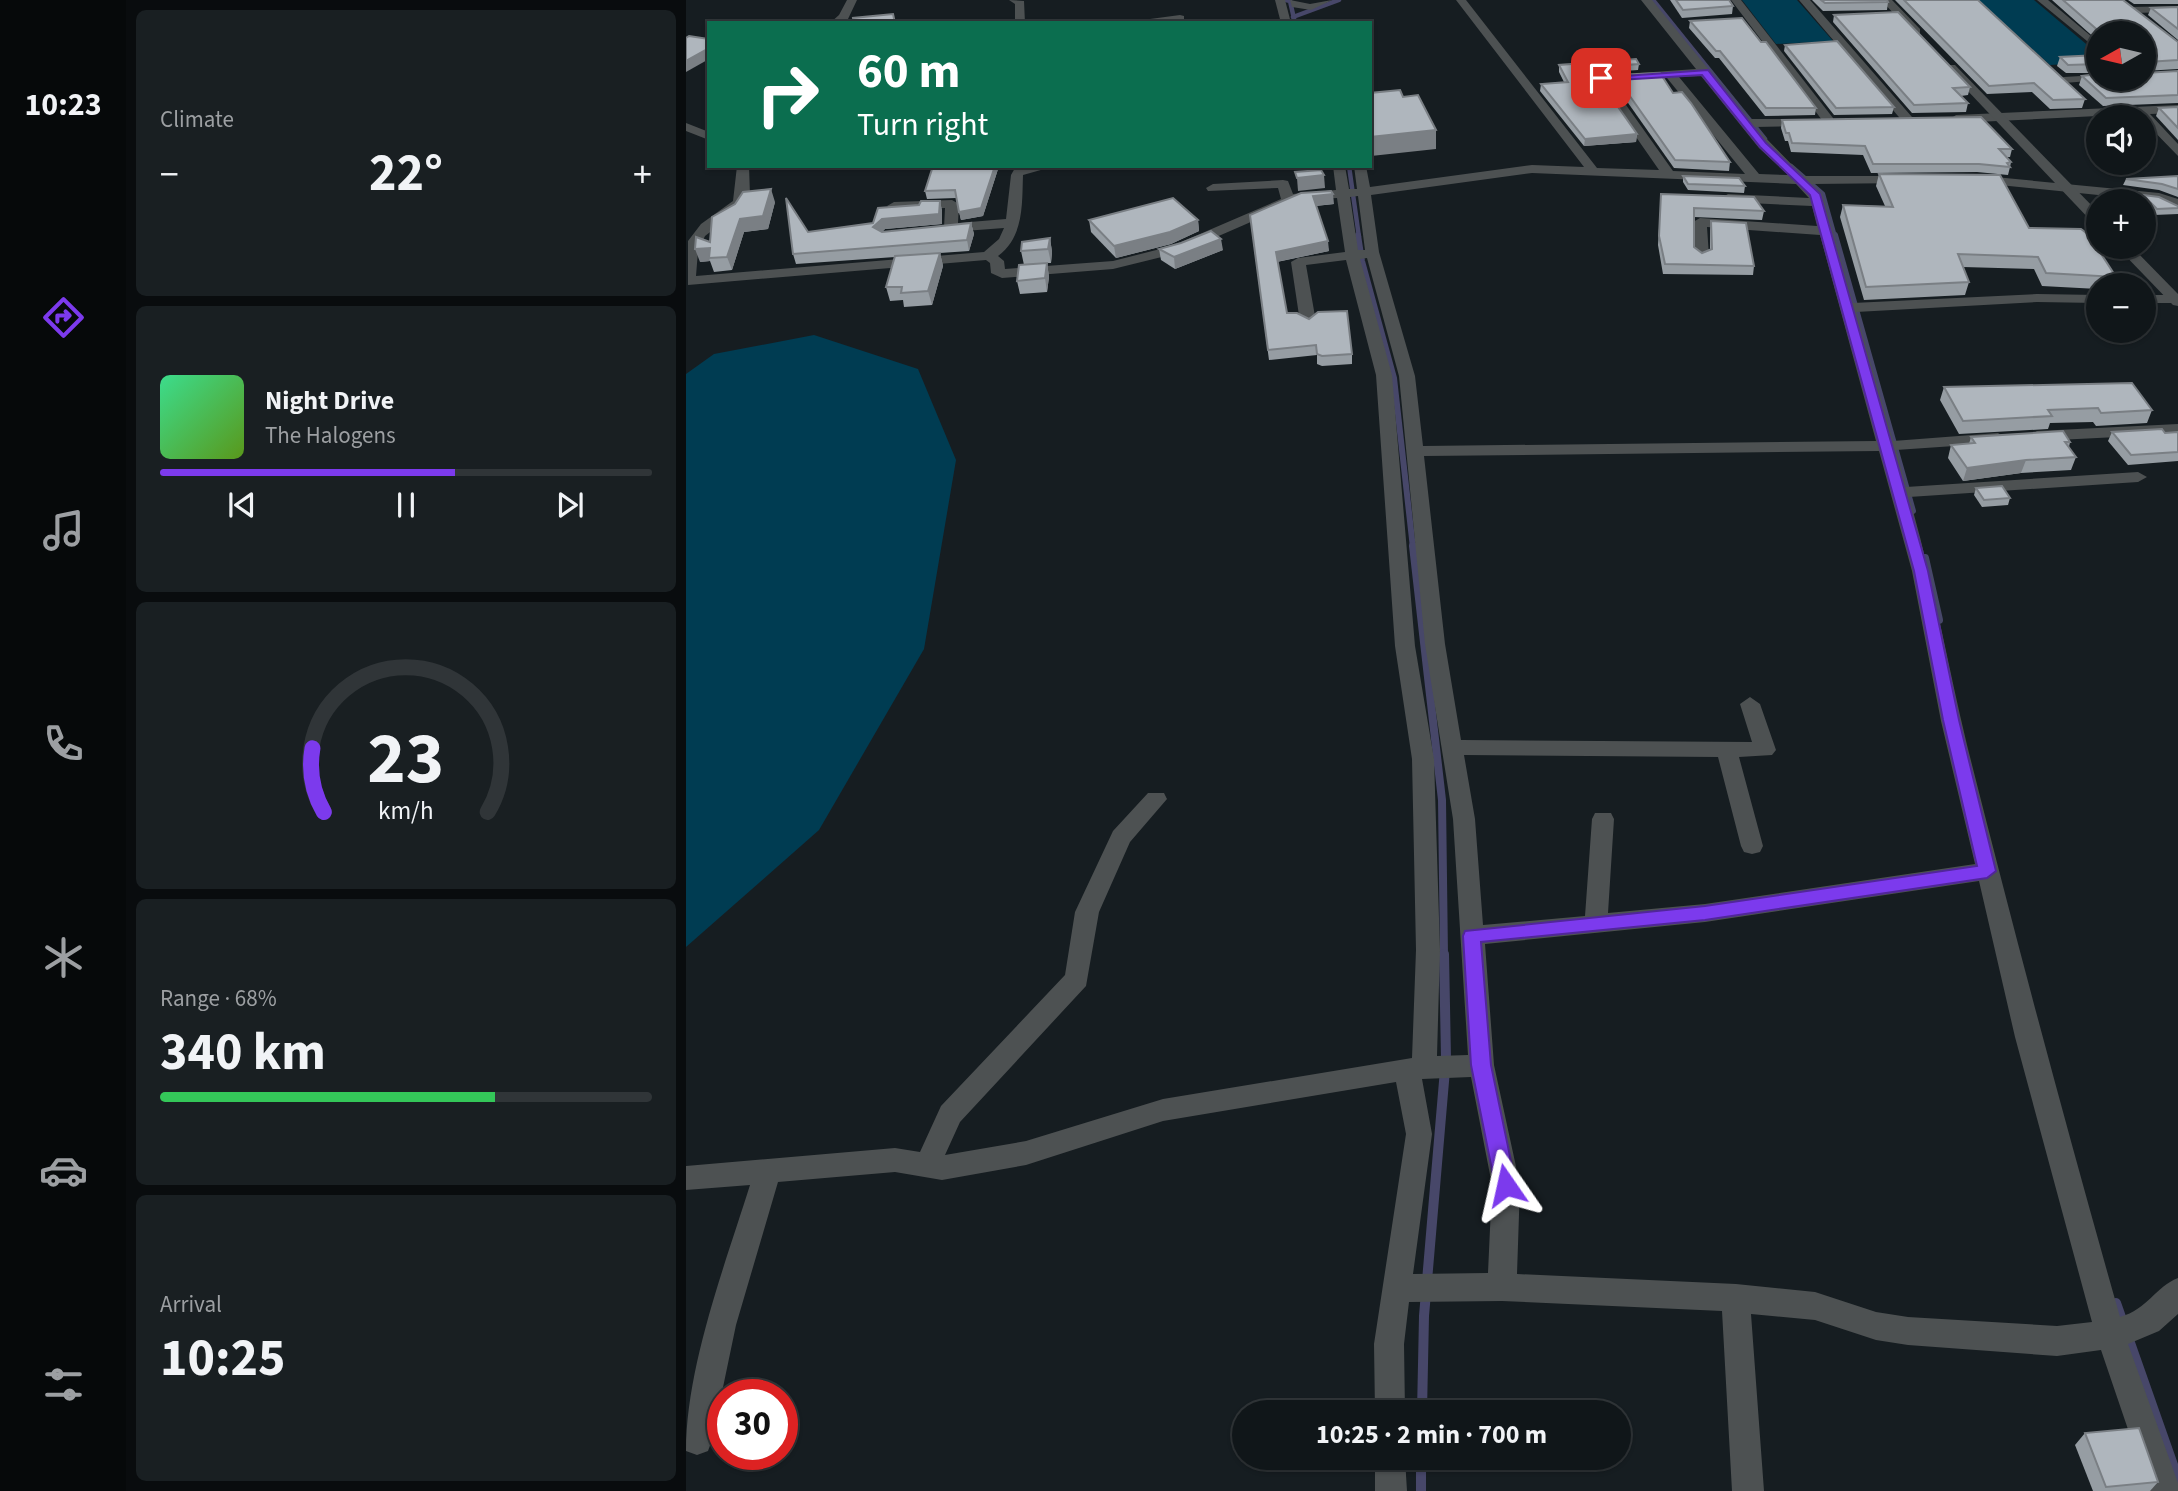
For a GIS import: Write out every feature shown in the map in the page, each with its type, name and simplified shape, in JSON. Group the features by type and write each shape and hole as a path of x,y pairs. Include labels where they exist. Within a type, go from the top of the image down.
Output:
{"street":[{"path":"839,21 844,18 852,0"},
{"path":"1014,0 1020,3 1020,21"},
{"path":"1286,21 1288,3 1316,11 1327,0"},
{"path":"1461,0 1594,172"},
{"path":"1646,0 1704,72 1809,180 1854,307 1906,493 1951,720 2028,1037 2120,1332 2165,1491"},
{"path":"1660,0 1752,123 1759,140 1781,163 1809,180"},
{"path":"1735,0 1744,20 1771,46 1835,121 1752,123"},
{"path":"1804,0 1908,120"},
{"path":"1886,0 1927,43"},
{"path":"2042,0 2086,37"},
{"path":"2118,0 2144,21"},
{"path":"2131,10 2178,9"},
{"path":"1886,15 1900,15"},
{"path":"1141,21 1180,16"},
{"path":"1818,17 1832,17"},
{"path":"1826,43 1840,43"},
{"path":"1771,46 1785,45"},
{"path":"1945,62 2086,208"},
{"path":"1665,178 1601,78 1704,72"},
{"path":"1670,74 1755,178"},
{"path":"2086,77 2059,75 2091,105"},
{"path":"2156,110 2178,109"},
{"path":"1946,119 2086,113"},
{"path":"2156,126 2175,146"},
{"path":"686,127 707,135"},
{"path":"1725,143 1759,140"},
{"path":"743,168 743,195 739,203 690,237 688,281 988,257 997,261 996,270 1002,274 1113,265 1177,249 1299,196 1354,193 1532,169 1665,178 1926,178"},
{"path":"988,257 1009,238 1017,175 1023,168"},
{"path":"1340,168 1354,193"},
{"path":"1360,168 1354,193 1361,254 1415,452 1436,644 1464,819 1472,936 1471,1065 1506,1185 1502,1287"},
{"path":"1964,178 2159,197 2174,201 2178,207"},
{"path":"1213,188 1283,184 1288,200"},
{"path":"1712,198 1817,202"},
{"path":"894,206 952,204 951,228"},
{"path":"1702,256 1700,222 1825,231"},
{"path":"936,233 951,228 1013,223"},
{"path":"1308,322 1298,262 1361,254"},
{"path":"2136,259 2177,300"},
{"path":"1854,307 2037,298 2086,299"},
{"path":"2156,299 2177,300"},
{"path":"1390,1400 1389,1344 1417,1288 1421,1068 1428,937 1423,759 1403,620 1395,376"},
{"path":"1415,452 1893,445 2178,429"},
{"path":"1906,493 2138,477"},
{"path":"1452,747 1765,750 1750,704"},
{"path":"1727,750 1752,846"},
{"path":"927,1166 950,1114 1077,979 1087,912 1121,837 1156,799"},
{"path":"1596,924 1603,819"},
{"path":"1472,936 1705,913 1987,871"},
{"path":"686,1178 895,1160 942,1168 1027,1153 1163,1110 1421,1068 1471,1065"},
{"path":"697,1440 721,1325 768,1171"},
{"path":"1417,1288 1502,1287 1736,1298 1815,1306 1876,1326 1908,1331 2057,1341 2120,1332 2146,1325 2167,1308 2178,1292"},
{"path":"1736,1298 1748,1491"},
{"path":"1390,1470 1391,1491"}],"shaded area":[{"path":"1742,0 1797,0 1833,41 1776,44"},
{"path":"1978,0 2034,0 2086,44 2086,63 2050,65"},
{"path":"814,335 918,369 956,460 924,649 819,830 686,947 686,374 714,354"}],"building":[{"path":"1676,0 1729,0 1733,6 1683,10"},
{"path":"1821,0 1887,0 1888,2 1825,3"},
{"path":"1904,0 1978,0 2085,99 2053,100 2034,83 1989,86"},
{"path":"2063,0 2123,0 2150,21 2087,21"},
{"path":"2178,7 2178,29 2151,8"},
{"path":"1898,12 1970,87 1953,88 1968,103 1914,105 1834,15"},
{"path":"893,14 895,21 854,21 853,18"},
{"path":"1742,18 1761,42 1766,42 1816,108 1766,108 1720,51 1716,51 1690,21"},
{"path":"2156,25 2178,42 2178,60 2156,61"},
{"path":"686,38 707,39 707,49 686,61"},
{"path":"1837,41 1894,107 1836,108 1785,45"},
{"path":"2086,56 2086,64 2068,65 2060,57"},
{"path":"1636,59 1639,64 1597,67 1593,71 1637,134 1585,139 1541,84 1568,82 1559,65"},
{"path":"2178,71 2178,95 2106,98 2098,91 2156,91 2156,72"},
{"path":"1660,73 1673,93 1682,92 1691,103 1730,162 1675,160 1615,75"},
{"path":"1400,90 1403,97 1418,95 1436,130 1372,137 1372,93"},
{"path":"2178,107 2178,128 2159,108"},
{"path":"1981,117 2012,149 1999,149 2011,162 2007,163 2010,167 1979,164 1873,164 1865,146 1792,143 1782,120"},
{"path":"932,168 994,168 981,208 959,212 955,190 925,191"},
{"path":"1321,170 1324,175 1297,178 1295,172"},
{"path":"1879,174 2000,175 2029,228 2081,229 2086,233 2086,259 2104,259 2113,273 2086,273 2086,275 2046,273 2038,257 1958,254 1969,282 1866,287 1843,205 1893,207"},
{"path":"1683,176 1739,178 1745,186 1688,184"},
{"path":"2178,176 2178,189 2126,179"},
{"path":"771,189 763,216 740,219 727,257 709,258 710,248 695,249 696,237 710,242 712,217 735,204 743,192"},
{"path":"1331,191 1333,194 1313,196 1328,241 1276,252 1287,313 1297,313 1309,319 1318,312 1347,311 1352,354 1322,356 1317,354 1316,345 1268,350 1250,215 1301,193"},
{"path":"1661,194 1754,197 1764,211 1694,208 1694,247 1702,253 1712,249 1711,221 1746,223 1754,266 1665,264 1659,236"},
{"path":"2156,197 2178,206 2178,208 2157,209"},
{"path":"786,198 808,232 873,223 878,208 919,205 921,201 940,201 939,214 882,219 873,227 882,232 971,223 967,240 793,254"},
{"path":"1173,198 1198,220 1170,232 1114,246 1089,220"},
{"path":"1211,231 1221,239 1174,257 1159,249 1181,243"},
{"path":"1050,238 1048,249 1021,251 1022,242"},
{"path":"940,253 928,291 901,293 902,287 886,287 895,256"},
{"path":"1047,263 1045,278 1017,281 1019,265"},
{"path":"2132,383 2152,410 2101,413 2098,408 2048,410 2052,416 1963,421 1944,387"},
{"path":"2162,429 2165,433 2178,432 2178,452 2131,455 2112,432"},
{"path":"2063,431 2070,442 2065,442 2076,457 1967,468 1951,445 1975,443 1971,437"},
{"path":"2002,486 2010,498 1984,500 1976,488"},
{"path":"2139,1428 2158,1482 2106,1487 2085,1433"}],"waterway":[{"path":"1286,0 1290,1 1294,17"},
{"path":"1294,17 1339,0"},
{"path":"1653,0 1765,139"},
{"path":"1294,17 1295,21"},
{"path":"1791,166 1823,194 1835,237"},
{"path":"1349,168 1359,237"},
{"path":"1358,235 1362,261 1394,378 1413,548"},
{"path":"1835,235 1913,511"},
{"path":"1413,546 1442,800 1444,956"},
{"path":"1925,558 1939,620"},
{"path":"1422,1400 1424,1316 1446,1058 1444,954"},
{"path":"2116,1303 2178,1479"},
{"path":"1421,1470 1421,1491"}],"route":[{"path":"1506,1185 1481,1065 1472,936 1705,913 1987,871 1951,720 1921,571 1815,194 1763,145 1704,72 1601,78"}]}
